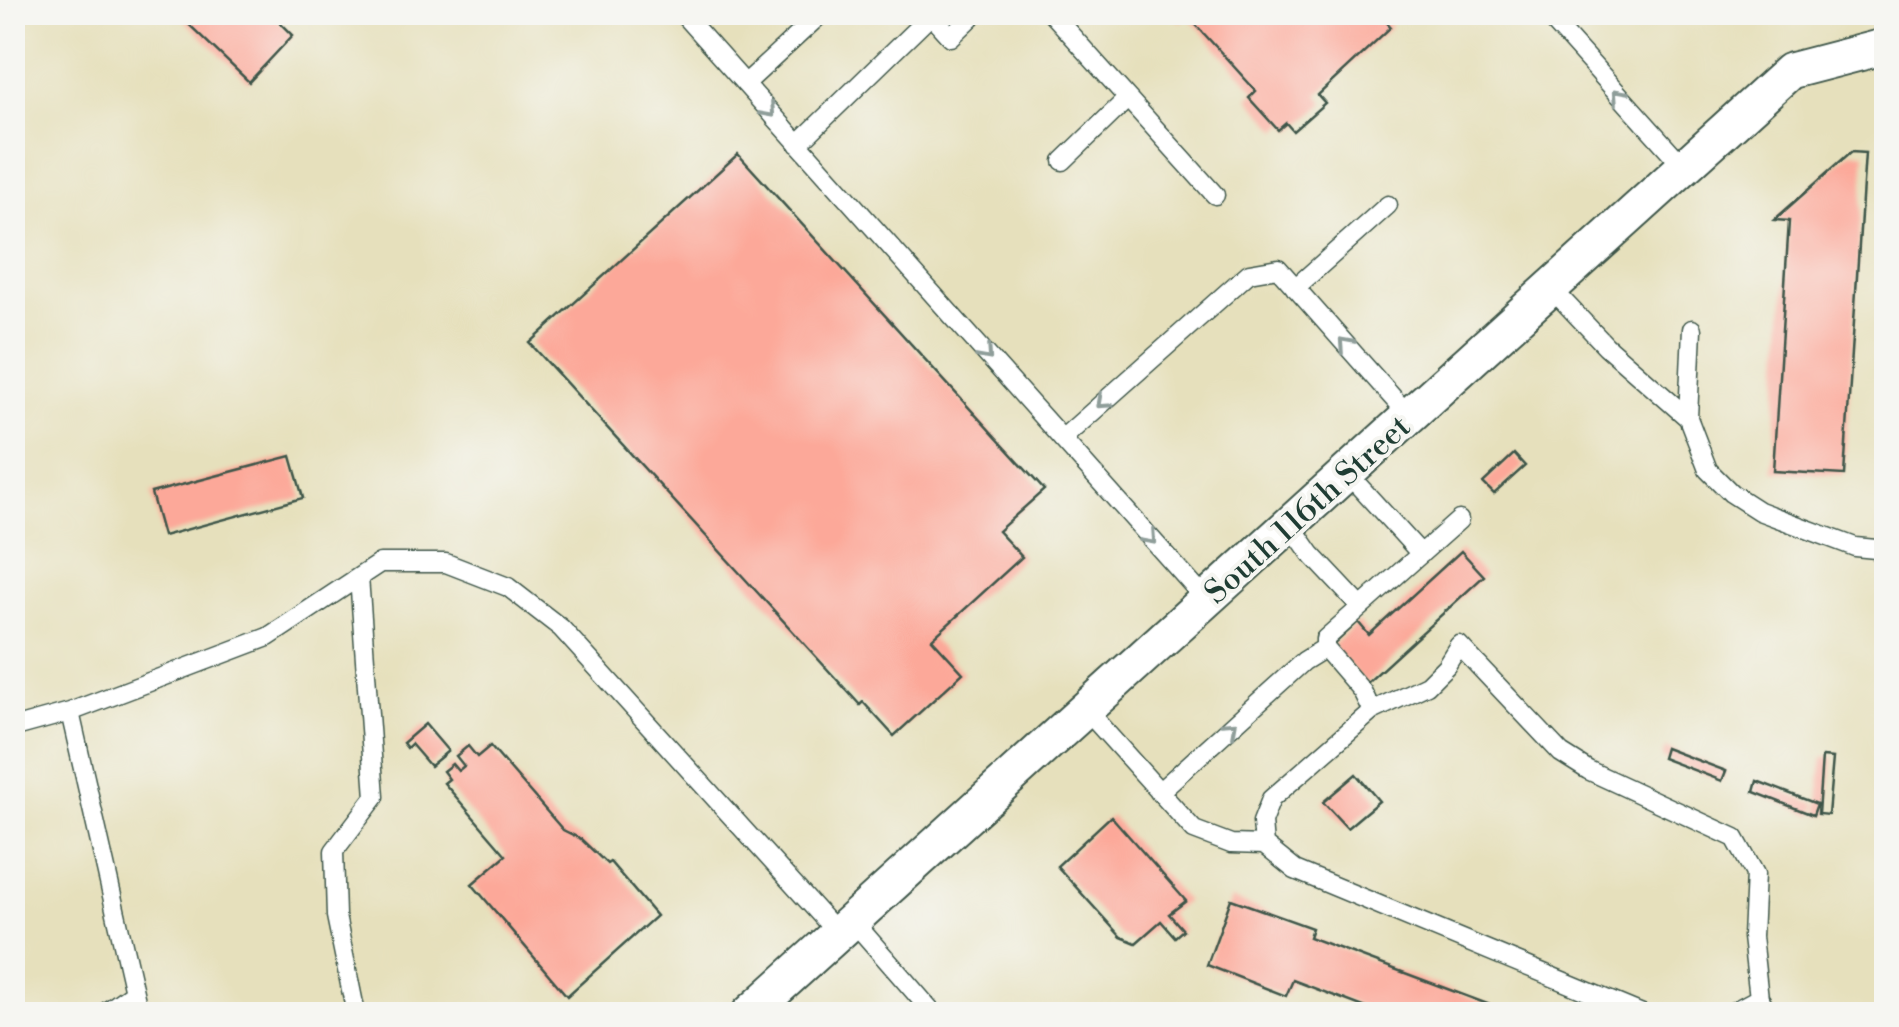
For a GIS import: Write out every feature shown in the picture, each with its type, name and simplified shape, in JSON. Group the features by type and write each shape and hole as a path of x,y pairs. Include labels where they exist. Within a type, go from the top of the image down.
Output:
{"street":[{"name":"South 116th Street","path":"749,1014 1790,71 1886,46"}],"lane":[{"path":"681,12 1206,600"},
{"path":"745,84 822,12"},
{"path":"798,144 931,15 951,37 978,12"},
{"path":"1050,12 1214,196"},
{"path":"1544,12 1684,167"},
{"path":"1063,162 1128,98"},
{"path":"1295,288 1388,204"},
{"path":"1062,439 1249,273 1278,268 1409,416"},
{"path":"1551,288 1606,346 1688,418"},
{"path":"1692,329 1688,418 1708,470 1731,493 1759,511 1866,551 1886,550"},
{"path":"1347,473 1420,554"},
{"path":"1372,712 1362,691 1324,648 1325,639 1459,520"},
{"path":"1290,524 1311,554 1361,607"},
{"path":"12,728 70,712 268,637 380,563 446,562 508,587 561,628 845,927 934,1014"},
{"path":"356,1014 336,916 334,851 375,797 358,577"},
{"path":"1264,845 1262,822 1270,799 1372,712 1427,685 1459,645 1561,753 1588,770 1734,838 1754,874 1752,937 1759,998 1770,1014"},
{"path":"1159,792 1304,661 1324,648"},
{"path":"1086,710 1194,830 1206,838 1246,846 1264,845 1295,870 1642,1014"},
{"path":"70,712 139,1014"},
{"path":"103,1014 134,992"},
{"path":"1729,1014 1759,998"}],"building":[{"path":"180,12 270,12 293,35 249,82"},
{"path":"1172,12 1378,12 1391,27 1318,95 1325,103 1293,131 1286,123 1278,130 1249,98 1256,91 1187,15 1180,22"},
{"path":"1851,152 1865,153 1844,475 1773,471 1789,221 1774,220"},
{"path":"738,154 1044,490 998,531 1022,557 932,639 963,673 894,736 863,702 860,705 530,343"},
{"path":"1514,454 1525,466 1494,494 1483,483"},
{"path":"291,456 303,498 163,536 151,493"},
{"path":"1461,551 1484,576 1366,684 1332,646 1358,622 1369,635"},
{"path":"425,724 448,751 430,766 411,744 407,748 403,743"},
{"path":"468,746 477,757 490,746 563,830 581,839 607,864 610,862 656,916 567,996 472,884 506,855 444,783 449,779 443,771 452,764 458,771 464,766 456,756"},
{"path":"1665,748 1726,771 1722,781 1662,758"},
{"path":"1822,757 1833,758 1828,815 1818,814"},
{"path":"1356,774 1379,801 1347,828 1323,802"},
{"path":"1757,781 1817,804 1813,815 1754,792"},
{"path":"1111,816 1186,901 1169,914 1183,930 1175,937 1161,921 1136,943 1121,937 1057,866"},
{"path":"1231,899 1312,928 1309,937 1514,1014 1382,1014 1293,980 1286,996 1207,965"}]}
